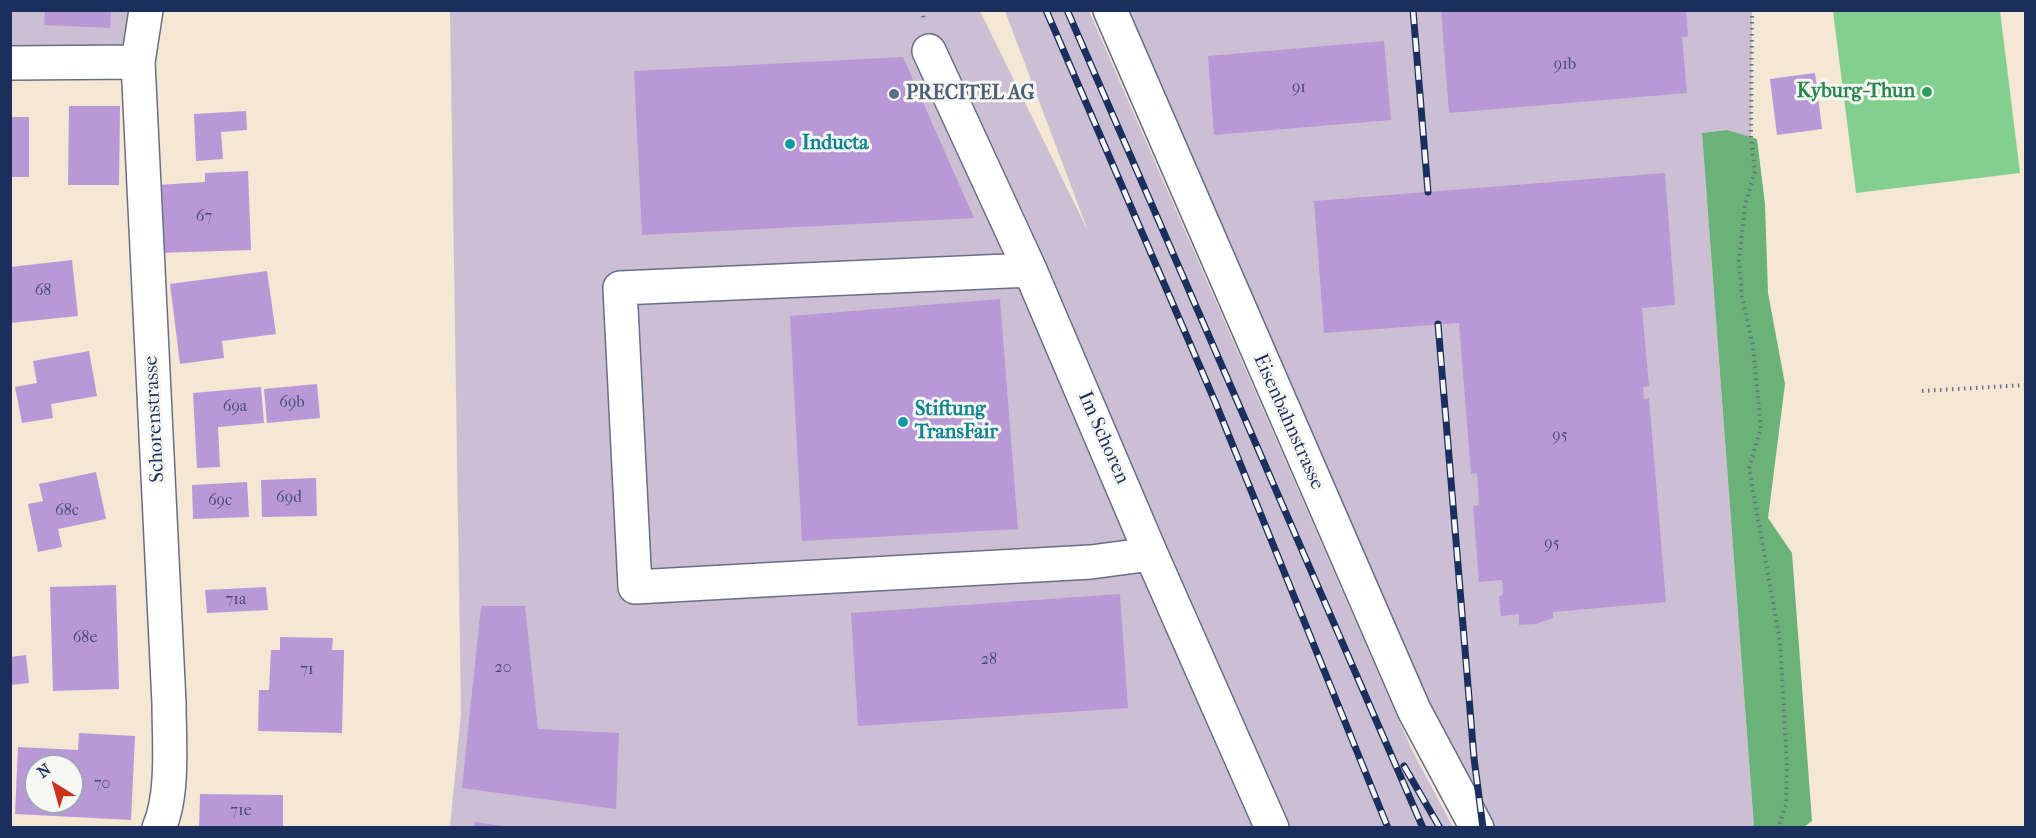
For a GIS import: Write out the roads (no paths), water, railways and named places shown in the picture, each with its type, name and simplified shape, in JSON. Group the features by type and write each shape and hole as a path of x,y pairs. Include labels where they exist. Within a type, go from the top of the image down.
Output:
{"street":[{"name":"Schorenstrasse","path":"146,10 138,62 170,703 168,795 164,817 159,828"},
{"name":"Eisenbahnstrasse","path":"1110,10 1414,710 1478,828"},
{"name":"Im Schoren","path":"929,51 1030,270 1151,554 1272,828"},
{"path":"10,63 138,62"},
{"path":"1030,270 620,288 636,587 1090,562 1151,554"}],"railway":[{"path":"1046,10 1216,404 1388,828"},
{"path":"1067,10 1423,828"},
{"path":"1413,10 1428,192"},
{"path":"1438,324 1474,758 1483,828"},
{"path":"1404,766 1440,828"}],"place":[{"name":"Kyburg-Thun","path":"1927,92"},
{"name":"PRECITEL AG","path":"894,94"},
{"name":"Inducta","path":"790,144"},
{"name":"Stiftung TransFair","path":"903,422"}]}
